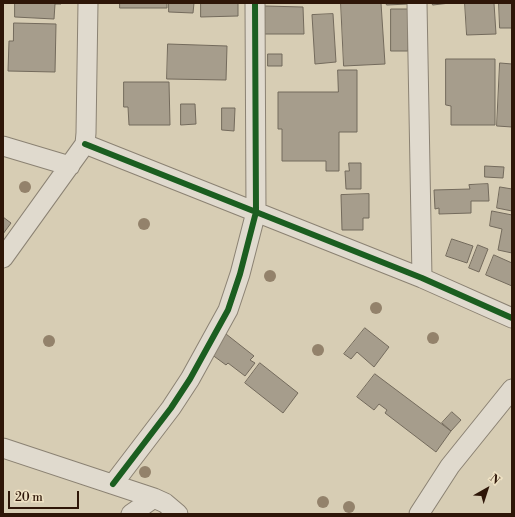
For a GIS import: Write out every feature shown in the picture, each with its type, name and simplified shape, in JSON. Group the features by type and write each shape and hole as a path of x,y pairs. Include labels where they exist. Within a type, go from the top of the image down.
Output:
{"street":[{"path":"3,258 85,144 88,3"},
{"path":"113,484 175,402 190,379 228,310 240,274 256,212 255,3"},
{"path":"417,3 422,278"},
{"path":"85,144 422,278 512,318"},
{"path":"3,146 70,166"},
{"path":"420,514 450,466 512,389"},
{"path":"3,448 154,498 165,503 178,514"},
{"path":"130,514 154,498"}],"building":[{"path":"15,3 62,3 55,4 54,19 15,17"},
{"path":"120,3 167,3 167,8 120,8"},
{"path":"169,3 194,3 193,13 169,12"},
{"path":"201,3 238,3 238,16 201,17"},
{"path":"341,3 381,3 385,64 344,66"},
{"path":"386,3 408,3 408,4 387,5"},
{"path":"432,3 450,3 433,5"},
{"path":"465,3 494,3 496,34 467,35"},
{"path":"499,3 512,3 512,28 500,28"},
{"path":"265,6 303,7 304,34 265,34"},
{"path":"391,9 408,9 408,51 391,51"},
{"path":"333,14 336,62 315,64 312,15"},
{"path":"14,23 56,24 55,72 8,71 9,41 13,41"},
{"path":"168,44 227,46 226,80 167,79"},
{"path":"268,54 282,54 282,66 268,66"},
{"path":"446,59 495,59 495,125 451,125 451,106 446,105"},
{"path":"500,63 512,64 512,127 497,126"},
{"path":"338,70 357,70 357,132 339,132 339,171 326,171 326,161 282,161 282,129 278,129 278,92 338,92"},
{"path":"124,82 169,82 170,125 129,125 128,107 124,107"},
{"path":"181,104 195,104 196,124 181,125"},
{"path":"222,108 235,108 234,131 222,130"},
{"path":"349,163 361,163 361,189 346,189 345,171 349,171"},
{"path":"485,166 504,167 503,178 485,177"},
{"path":"488,184 489,201 471,201 471,213 439,214 439,208 435,209 434,190 470,189 469,185"},
{"path":"500,187 512,189 512,211 497,208"},
{"path":"369,194 369,218 363,218 363,230 342,230 341,195"},
{"path":"492,211 512,215 512,253 498,250 502,229 490,226"},
{"path":"3,217 11,223 3,234"},
{"path":"452,239 473,246 467,263 446,256"},
{"path":"478,245 488,249 479,272 469,268"},
{"path":"494,255 512,263 512,286 486,275"},
{"path":"365,328 389,347 374,367 357,352 351,359 344,354"},
{"path":"226,334 254,356 250,360 255,363 245,376 228,363 226,365 211,354"},
{"path":"260,363 298,393 283,413 245,383"},
{"path":"375,374 451,431 436,452 385,413 387,410 379,404 374,410 357,397"},
{"path":"452,412 461,420 451,431 442,423"}],"cycle path":[{"path":"113,484 171,408 190,379 228,310 240,274 256,212 255,3"},
{"path":"85,144 422,278 512,318"}]}
